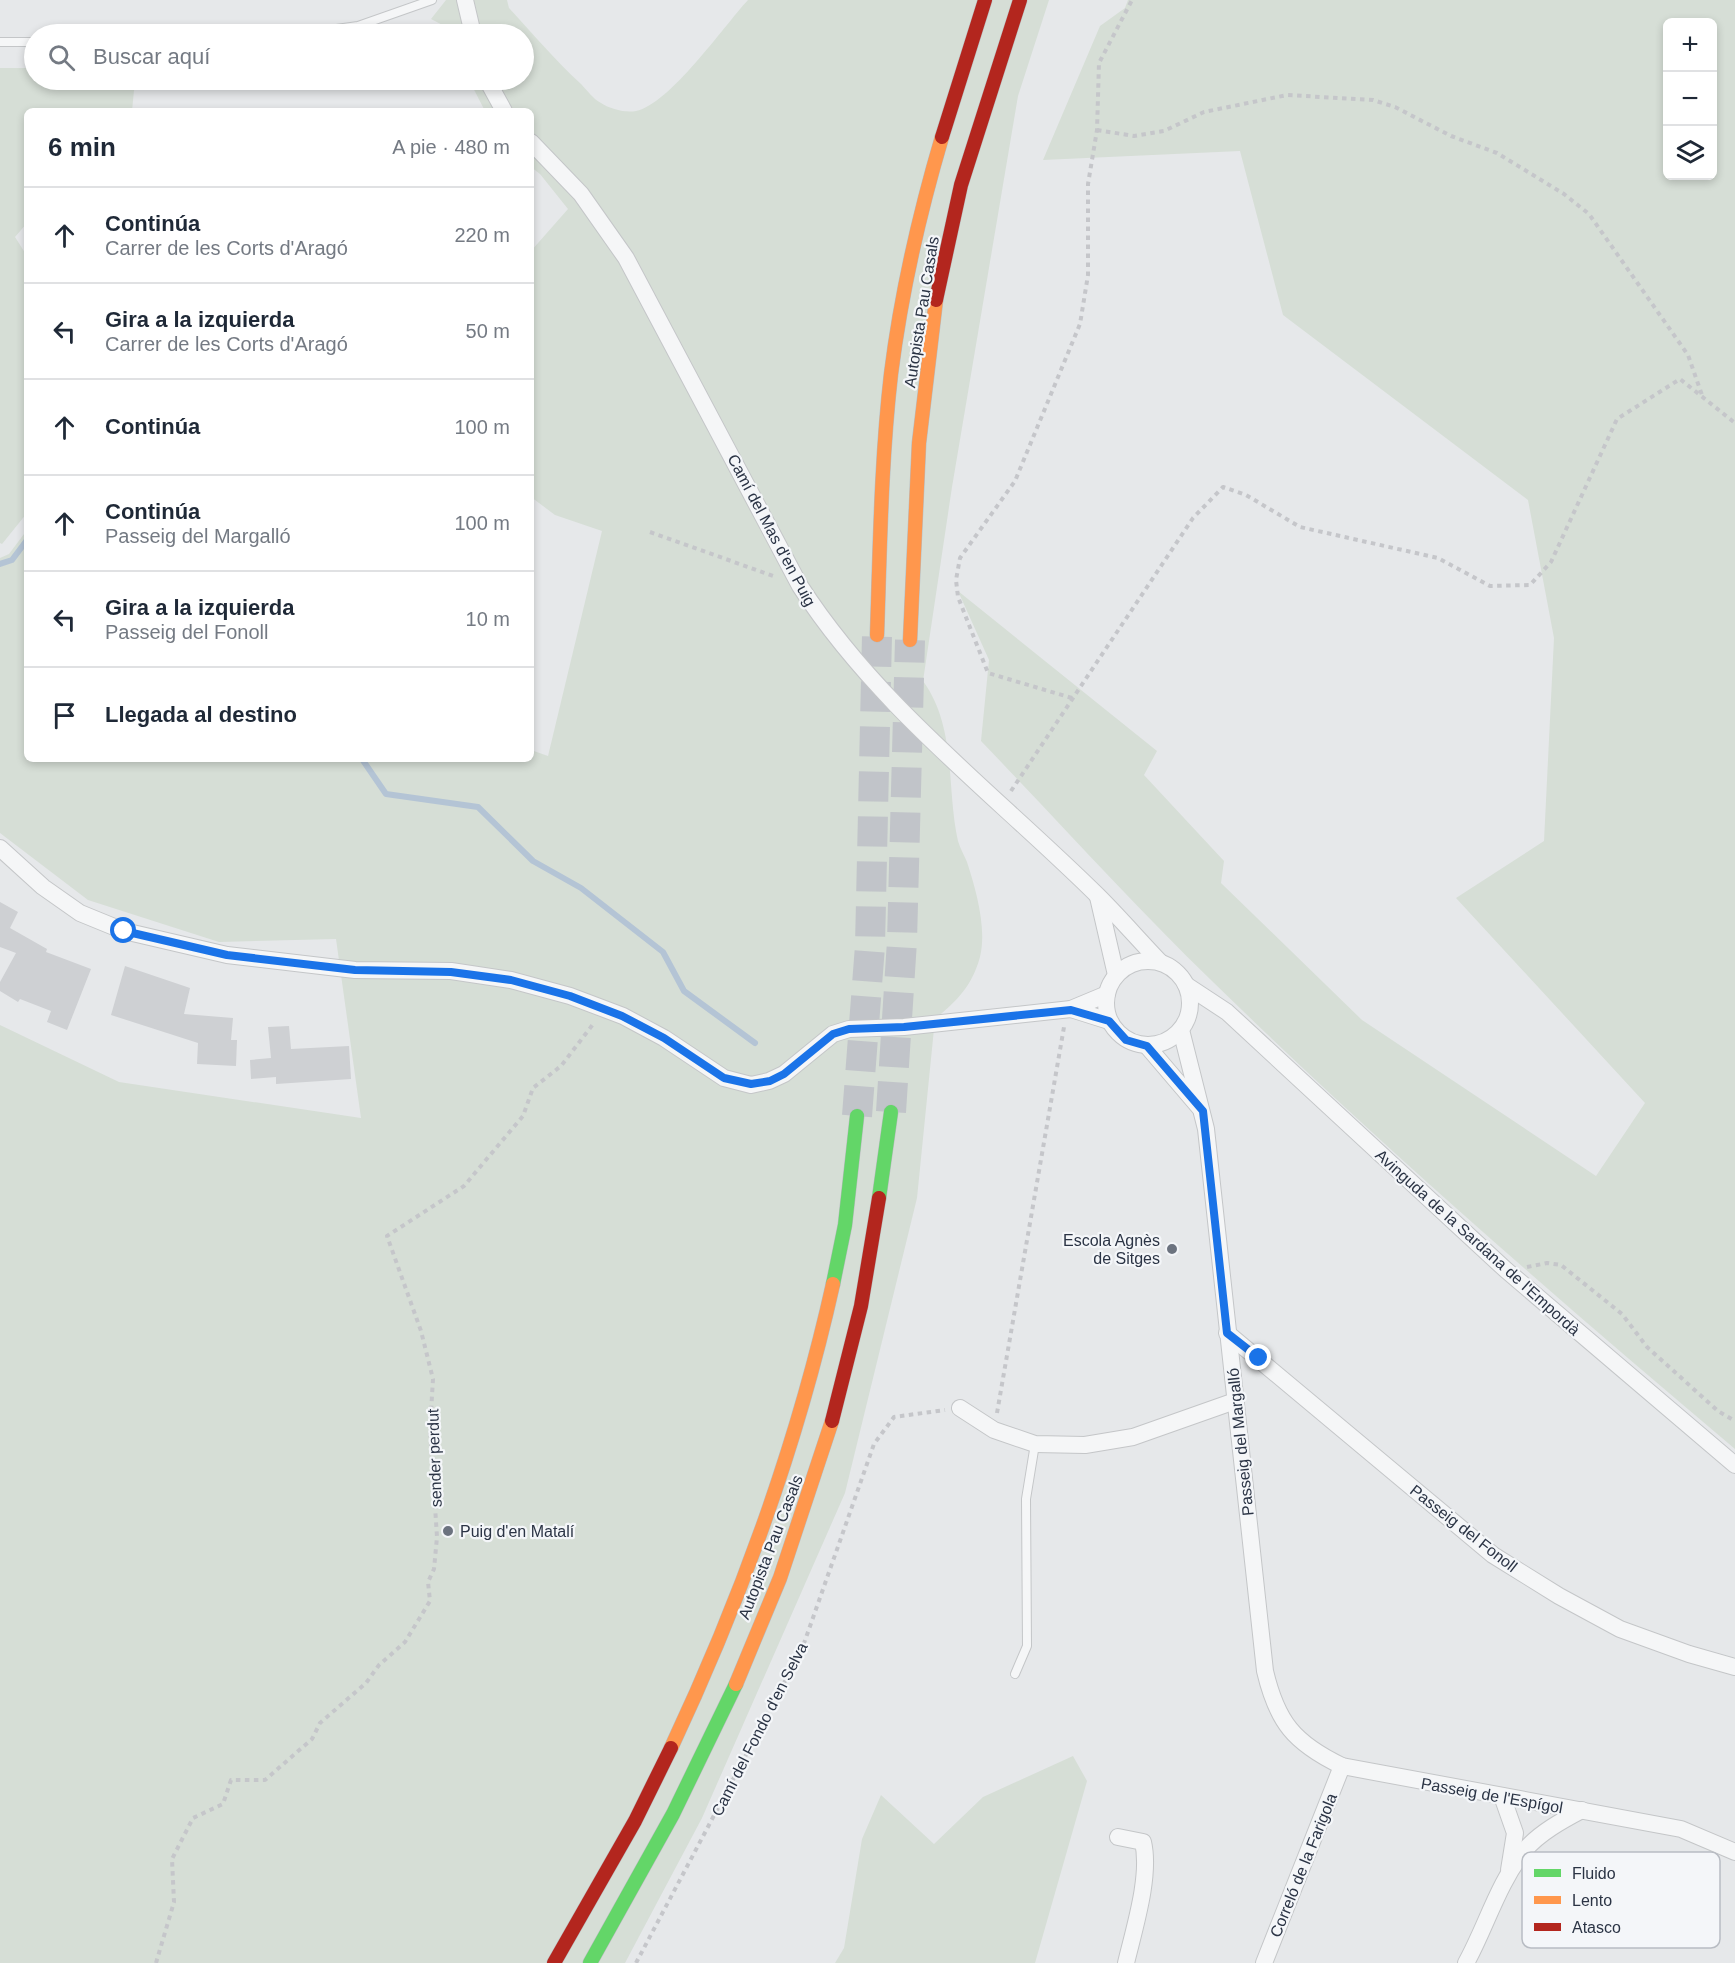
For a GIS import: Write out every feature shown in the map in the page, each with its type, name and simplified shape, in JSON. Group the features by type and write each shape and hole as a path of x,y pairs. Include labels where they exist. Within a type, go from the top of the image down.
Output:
{"highway":[{"name":"Autopista Pau Casals","path":"877,635 888,406 906,279 925,196 985,0"},
{"name":"Autopista Pau Casals","path":"910,640 914,491 929,346 946,246 983,112 1020,0"},
{"path":"983,112 1028,22"},
{"path":"925,196 928,129"},
{"name":"Autopista Pau Casals","path":"590,1963 625,1904 704,1751 747,1655 802,1519 830,1429 855,1333 875,1226 891,1112"},
{"name":"Autopista Pau Casals","path":"554,1963 685,1725 725,1631 773,1504 795,1435 825,1318 845,1226 857,1116"}],"street":[{"path":"465,0 471,24"},
{"path":"492,90 502,108"},
{"name":"Camí del Mas d'en Puig","path":"534,145 581,194 626,258 800,586 819,616 921,731 1098,896 1160,962"},
{"path":"0,848 43,887 80,913 134,934 227,955 355,970 451,972 511,980 570,996 622,1016 664,1038 724,1078 751,1084 770,1081 784,1074 833,1034 849,1029 872,1029 1071,1010 1107,994"},
{"path":"1098,896 1116,975"},
{"path":"1071,1010 1109,1021 1126,1040 1147,1046 1167,1041 1181,1030 1189,1014 1190,1002 1186,985 1175,971 1160,962 1136,963 1116,975 1107,994 1109,1021"},
{"name":"Avinguda de la Sardana de l'Empordà","path":"1186,985 1227,1012 1506,1270 1735,1465"},
{"path":"1189,1014 1227,1012"},
{"name":"Passeig del Margalló","path":"1181,1030 1203,1111 1265,1671 1273,1702"},
{"path":"1147,1046 1203,1111"},
{"name":"Passeig del Fonoll","path":"1227,1333 1493,1555 1559,1596 1620,1629 1689,1654 1735,1667"},
{"path":"960,1408 994,1430 1035,1444 1085,1445 1133,1437 1235,1401"},
{"name":"Passeig de l'Espígol","path":"1273,1702 1290,1732 1313,1752 1342,1766 1681,1829 1735,1852"},
{"name":"Correló de la Farigola","path":"1264,1963 1342,1766"},
{"path":"1502,1796 1515,1833 1508,1876"},
{"path":"1524,1852 1561,1821 1582,1810"},
{"path":"1118,1837 1143,1842 1146,1853 1138,1909 1126,1963"},
{"path":"1466,1963 1508,1876 1522,1855"}],"lane":[{"path":"364,24 432,0"},
{"path":"0,42 24,42"},
{"path":"1015,1674 1027,1646 1026,1499 1035,1444"}],"path":[{"path":"1072,698 988,673 958,597 956,580 960,558 1015,481 1080,324 1088,275 1088,184 1097,130 1099,63 1132,0"},
{"path":"1097,130 1134,136 1164,131 1203,112 1287,95 1373,100 1395,107 1451,136 1497,153 1564,194 1589,214 1688,355 1702,397"},
{"path":"1000,806 1193,518 1223,487 1246,495 1300,527 1438,558 1490,586 1530,585 1551,562 1617,419 1680,379 1735,423"},
{"path":"650,532 800,586"},
{"path":"994,1430 1062,1032 1071,1010"},
{"name":"sender perdut","path":"156,1963 174,1902 172,1859 192,1818 223,1804 231,1780 265,1780 312,1738 320,1723 366,1683 379,1665 405,1642 430,1600 428,1582 434,1569 437,1537 430,1429 433,1378 421,1331 387,1236 464,1186 523,1116 533,1088 561,1066 598,1018 622,1016"},
{"path":"1506,1270 1547,1263 1561,1265 1622,1314 1647,1347 1719,1411 1735,1421"},
{"name":"Camí del Fondo d'en Selva","path":"636,1963 802,1649 874,1444 894,1417 960,1408"}],"shaded area":[{"path":"446,0 507,0 509,8 524,24 441,24 431,19"},
{"path":"748,0 1049,0 1018,96 952,487 923,681 934,699 946,738 954,821 958,841 974,885 981,922 982,946 977,967 968,985 935,1019 917,1198 845,1493 702,1818 625,1963 0,1963 0,1025 119,1082 361,1118 336,939 219,942 88,900 0,833 0,558 9,554 24,534 24,762 534,762 534,751 548,756 602,531 555,515 534,499 534,248 568,209 534,169 534,108 483,108 474,90 534,90 534,35 595,99 613,109 636,111 650,105 680,80"},
{"path":"1128,0 1735,0 1735,1449 1469,1220 1275,1042 1153,922 981,741 989,660 958,591 1157,751 1144,775 1224,861 1221,883 1362,1020 1596,1176 1645,1103 1456,898 1544,841 1554,638 1528,500 1283,315 1240,151 1043,160 1100,26 1125,8"},
{"path":"0,68 24,68 24,90 134,90 132,108 24,108 24,226 15,237 24,251 24,517 2,544 0,543"},
{"path":"1073,1756 1087,1781 1035,1963 835,1963 844,1948 862,1839 881,1795 934,1844 983,1797"}],"building":[{"path":"0,902 18,912 10,928 47,949 46,952 91,969 67,1030 47,1022 51,1011 20,999 18,1002 0,991 0,982 16,953 0,947"},
{"path":"125,966 190,988 184,1014 233,1018 231,1040 237,1040 236,1066 197,1064 198,1043 111,1015"},
{"path":"289,1026 291,1049 349,1046 351,1079 276,1084 276,1077 251,1079 250,1060 271,1058 268,1027"}],"waterway":[{"path":"0,564 12,560 24,544"},
{"path":"364,762 386,794 478,807 533,861 581,888 663,952 684,991 755,1043"}],"tunnel":[{"path":"857,1116 870,946 877,635"},
{"path":"891,1112 902,941 910,640"}],"traffic: fast":[{"path":"879,1198 891,1112"},
{"path":"833,1284 845,1225 857,1116"},
{"path":"590,1963 673,1814 736,1684"}],"traffic: slow":[{"path":"877,635 883,472 891,374 912,255 942,137"},
{"path":"910,640 919,443 936,300"},
{"path":"671,1748 721,1635 765,1521 802,1404 833,1284"},
{"path":"736,1684 780,1578 832,1421"}],"traffic: jam":[{"path":"942,137 985,0"},
{"path":"936,300 961,185 1020,0"},
{"path":"832,1421 861,1306 879,1198"},
{"path":"554,1963 635,1821 671,1748"}],"place":[{"name":"Escola Agnès de Sitges","path":"1172,1249"},
{"name":"Puig d'en Matalí","path":"448,1531"}],"route":[{"path":"124,931 176,945 227,955 355,970 451,972 511,980 570,996 622,1016 664,1038 724,1078 751,1084 770,1081 784,1074 833,1034 849,1029 904,1027 1071,1010 1109,1021 1118,1034 1126,1040 1147,1046 1203,1111 1227,1333 1259,1358"}]}
